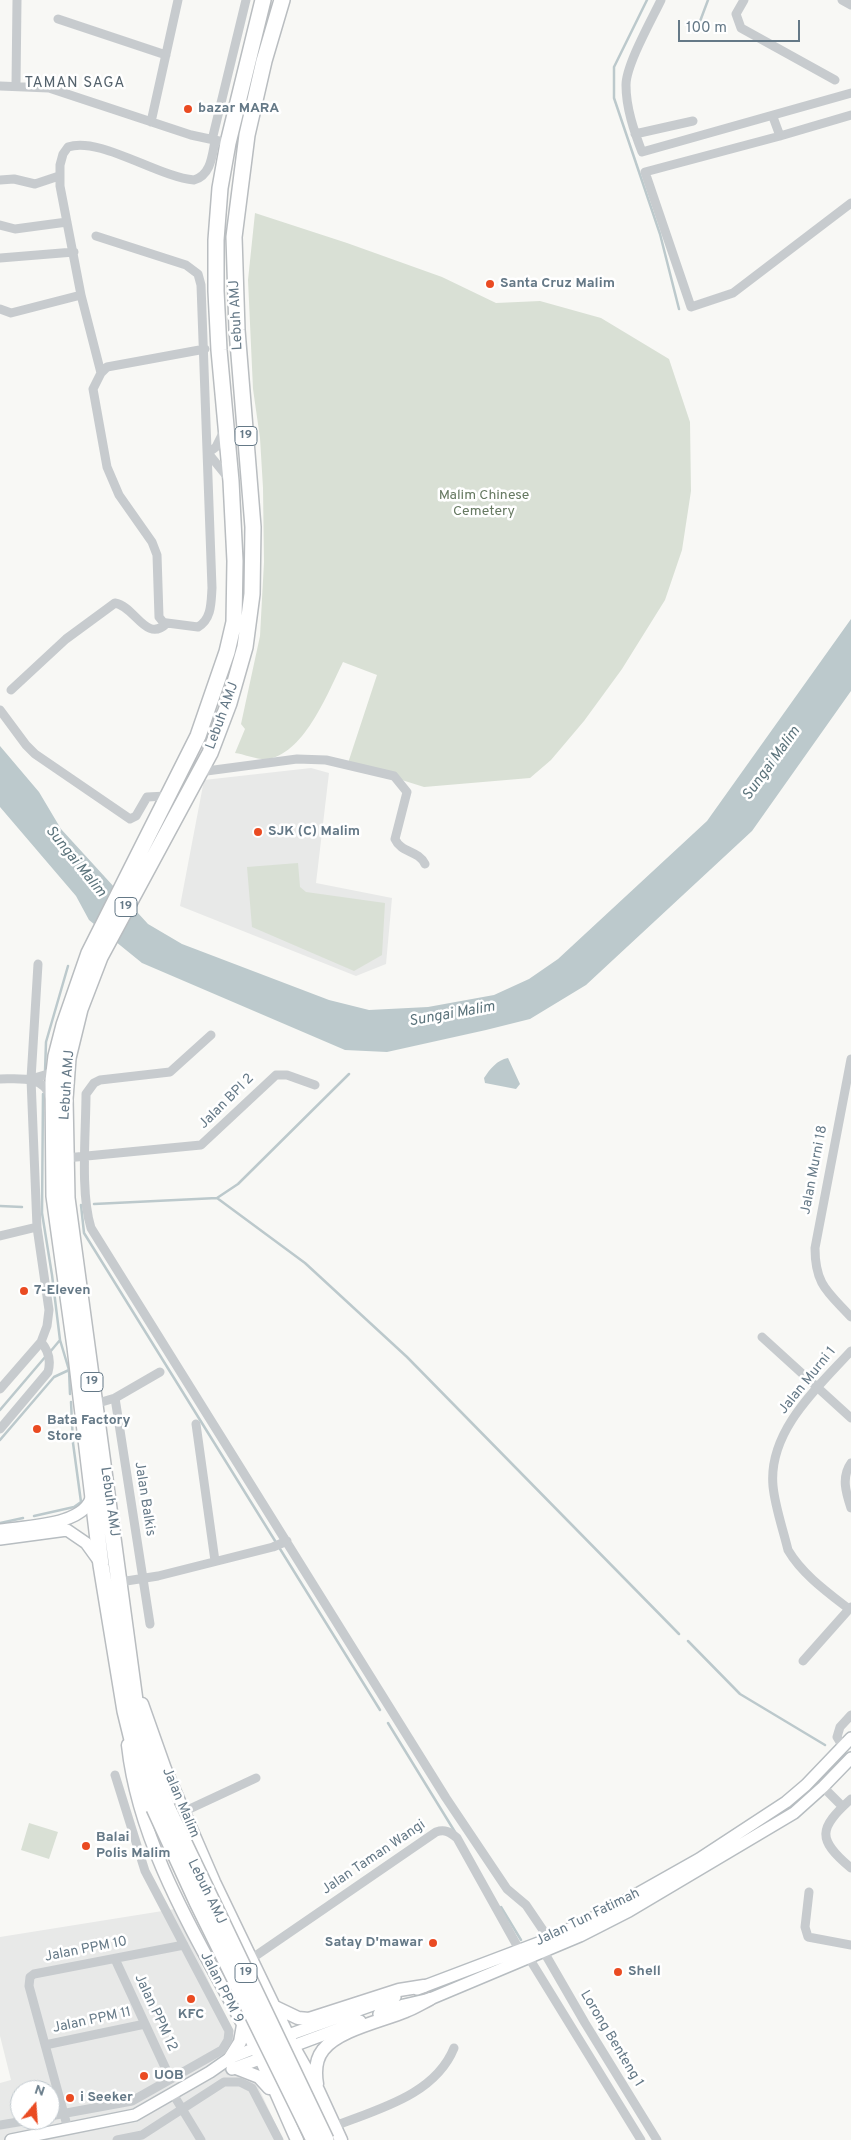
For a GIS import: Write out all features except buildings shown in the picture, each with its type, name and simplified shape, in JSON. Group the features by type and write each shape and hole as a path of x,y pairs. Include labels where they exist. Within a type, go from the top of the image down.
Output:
{"highway":[{"name":"Lebuh AMJ","path":"262,0 218,141 218,213 215,269 219,350 231,481 236,591 231,637 222,670 202,727 186,762 167,796 145,854 71,1000 54,1069 52,1107 54,1196 75,1347 101,1565 123,1704 137,1760 326,2140"},
{"name":"Lebuh AMJ","path":"145,854 210,753 229,704 245,647 250,618 253,527 237,330 234,237 247,135 264,61 282,0"},
{"name":"Lebuh AMJ","path":"94,955 68,1058 65,1100 67,1198 132,1678 142,1735 156,1780 160,1807 197,1902 314,2140"}],"main road":[{"path":"0,1530 63,1520 79,1515 89,1504 92,1493"},
{"path":"0,1539 67,1530 86,1543 101,1565"},
{"name":"Jalan Malim","path":"132,1678 183,1812 251,1959 318,2090 341,2140"},
{"path":"123,1704 131,1777 150,1835 194,1933 258,2053 297,2140"},
{"name":"Jalan Tun Fatimah","path":"291,2040 404,2005 430,1999 525,1954 549,1939 605,1912 699,1859 776,1810 806,1785 847,1742"},
{"name":"Jalan Tun Fatimah","path":"291,2040 424,1986 525,1954 544,1952 580,1936 629,1911 794,1813 851,1758"},
{"path":"275,2007 298,2018 310,2019 399,1990 424,1986"},
{"path":"318,2090 315,2072 323,2050 338,2038 406,2011 430,1999"},
{"path":"233,2063 243,2025"},
{"path":"11,2140 135,2115 210,2072 291,2040"},
{"path":"233,2063 259,2077 278,2100"}],"street":[{"path":"16,85 17,0"},
{"path":"151,122 178,0"},
{"path":"101,373 81,294 67,222 59,176 62,154 68,147 85,144 153,169 194,180 200,179 207,172 218,141 246,0"},
{"path":"662,0 635,54 626,84 629,110 642,152 773,117 851,93"},
{"path":"744,0 736,14 740,28 835,80"},
{"path":"842,0 851,4"},
{"path":"58,20 166,55"},
{"path":"0,86 16,85 49,88 151,122 218,141"},
{"path":"851,115 645,172 691,307 733,293 851,203"},
{"path":"773,117 780,136"},
{"path":"635,134 693,121"},
{"path":"0,180 14,178 34,184 59,176"},
{"path":"0,225 15,229 67,222"},
{"path":"96,236 186,266 198,274 202,285 205,349 212,588 207,619 198,627 167,624 159,617 156,555 152,542 119,495 107,468 93,388 101,373 107,367 115,364 205,349"},
{"path":"0,258 74,252"},
{"path":"0,309 11,313 81,294"},
{"path":"208,453 222,438 226,426"},
{"path":"208,453 231,481"},
{"path":"12,690 66,639 111,604 123,605 148,628 153,630 158,630 167,624"},
{"path":"0,710 35,754 130,819 136,816 147,797 167,796"},
{"path":"199,772 304,758 342,763 394,776 407,792 395,839 402,848 422,857 425,864"},
{"path":"0,1389 41,1342 47,1326 49,1310 37,1227 31,1079 38,964"},
{"path":"211,1035 170,1072 94,1083 86,1094 86,1208 91,1228 280,1544 484,1856 507,1889 530,1909 549,1939"},
{"name":"Jalan Murni 18","path":"851,1059 849,1081 815,1248 815,1263 822,1286 851,1317"},
{"path":"0,1079 31,1079 48,1074 54,1069"},
{"name":"Jalan BPI 2","path":"66,1158 201,1146 276,1076 287,1075 315,1085"},
{"path":"31,1079 47,1089 52,1107"},
{"path":"0,1236 37,1227"},
{"path":"762,1337 851,1418"},
{"path":"0,1429 48,1372 50,1362 47,1350 41,1342"},
{"name":"Jalan Murni 1","path":"850,1608 820,1586 792,1557 788,1550 773,1487 775,1460 790,1423 817,1388 851,1351"},
{"path":"96,1404 115,1398 160,1372"},
{"name":"Jalan Balkis","path":"115,1398 150,1624"},
{"path":"196,1424 215,1561"},
{"path":"851,1463 845,1481 845,1492 851,1508"},
{"path":"120,1582 215,1561 280,1544"},
{"path":"803,1661 850,1608"},
{"path":"847,1742 837,1737 838,1732 851,1715"},
{"path":"114,1775 145,1871 184,1945"},
{"path":"183,1812 256,1778"},
{"path":"823,1787 842,1806"},
{"path":"851,1799 831,1817 825,1836 828,1845 851,1868"},
{"name":"Jalan Taman Wangi","path":"251,1959 436,1832 442,1830 450,1832 457,1838 525,1954"},
{"path":"809,1892 805,1927 808,1937 851,1945"},
{"name":"Jalan PPM 10","path":"68,2129 29,1986 30,1977 34,1974 184,1945"},
{"name":"Jalan PPM 9","path":"60,2115 132,2101 222,2050 229,2031 184,1945"},
{"name":"Lorong Benteng 1","path":"544,1952 585,2024 657,2140"},
{"path":"525,1954 641,2140"},
{"name":"Jalan PPM 12","path":"115,1959 170,2078"},
{"name":"Jalan PPM 11","path":"45,2045 145,2024"},
{"path":"335,2126 410,2094 437,2075 448,2062 454,2048"},
{"path":"117,2140 142,2135 224,2082 240,2082 252,2088 279,2140"},
{"path":"173,2094 184,2109 200,2140"}],"shaded area":[{"name":"SJK (C) Malim","path":"311,768 329,773 316,883 392,898 386,964 356,976 180,906 204,780"},
{"path":"175,1909 283,2140 0,2140 0,2083 10,2080 10,2130 60,2130 60,2080 11,2080 0,2036 0,1937"}],"green space":[{"name":"Malim Chinese Cemetery","path":"255,213 442,277 496,303 540,301 601,318 669,359 690,422 691,491 682,550 665,600 622,669 584,721 551,760 530,778 424,787 348,763 377,675 343,662 323,704 305,733 294,745 282,754 269,759 235,753 245,729 241,724 260,636 264,562 263,488 260,438 253,389 248,280"},
{"path":"298,863 300,887 306,892 385,903 382,955 354,971 252,927 247,867"},
{"path":"29,1823 58,1832 49,1859 21,1850"}],"water":[{"name":"Sungai Malim","path":"851,619 851,691 752,831 586,985 530,1019 387,1052 345,1050 142,963 89,920 76,896 0,807 0,746 39,792 61,829 148,924 182,944 329,1000 369,1010 428,1007 494,995 529,979 558,959 707,821"},
{"path":"508,1058 520,1084 516,1089 485,1083 484,1078 491,1068"}],"waterway":[{"path":"647,0 614,67 614,98 660,234 679,309"},
{"path":"699,24 708,0"},
{"path":"45,1072 46,1042 68,966"},
{"path":"94,1204 217,1198 238,1184 349,1074"},
{"path":"43,1094 42,1213 60,1340 69,1370 70,1394"},
{"path":"217,1198 305,1263 407,1357 679,1634"},
{"path":"81,1205 84,1233 380,1710"},
{"path":"0,1206 22,1207"},
{"path":"50,1352 60,1340"},
{"path":"0,1410 46,1356"},
{"path":"0,1440 54,1377 69,1370"},
{"path":"34,1516 74,1507 81,1502 73,1443 71,1402"},
{"path":"0,1523 23,1518"},
{"path":"688,1641 740,1694 825,1745"},
{"path":"388,1723 455,1832"},
{"path":"501,1907 521,1940"}],"place":[{"name":"bazar MARA","path":"188,109"},
{"name":"Santa Cruz Malim","path":"490,284"},
{"name":"SJK (C) Malim","path":"258,832"},
{"name":"7-Eleven","path":"24,1291"},
{"name":"Bata Factory Store","path":"37,1429"},
{"name":"Balai Polis Malim","path":"86,1846"},
{"name":"Satay D'mawar","path":"433,1943"},
{"name":"Shell","path":"618,1972"},
{"name":"KFC","path":"191,1999"},
{"name":"UOB","path":"144,2076"},
{"name":"i Seeker","path":"70,2098"}],"district":[{"name":"TAMAN SAGA","path":"75,84"}]}
